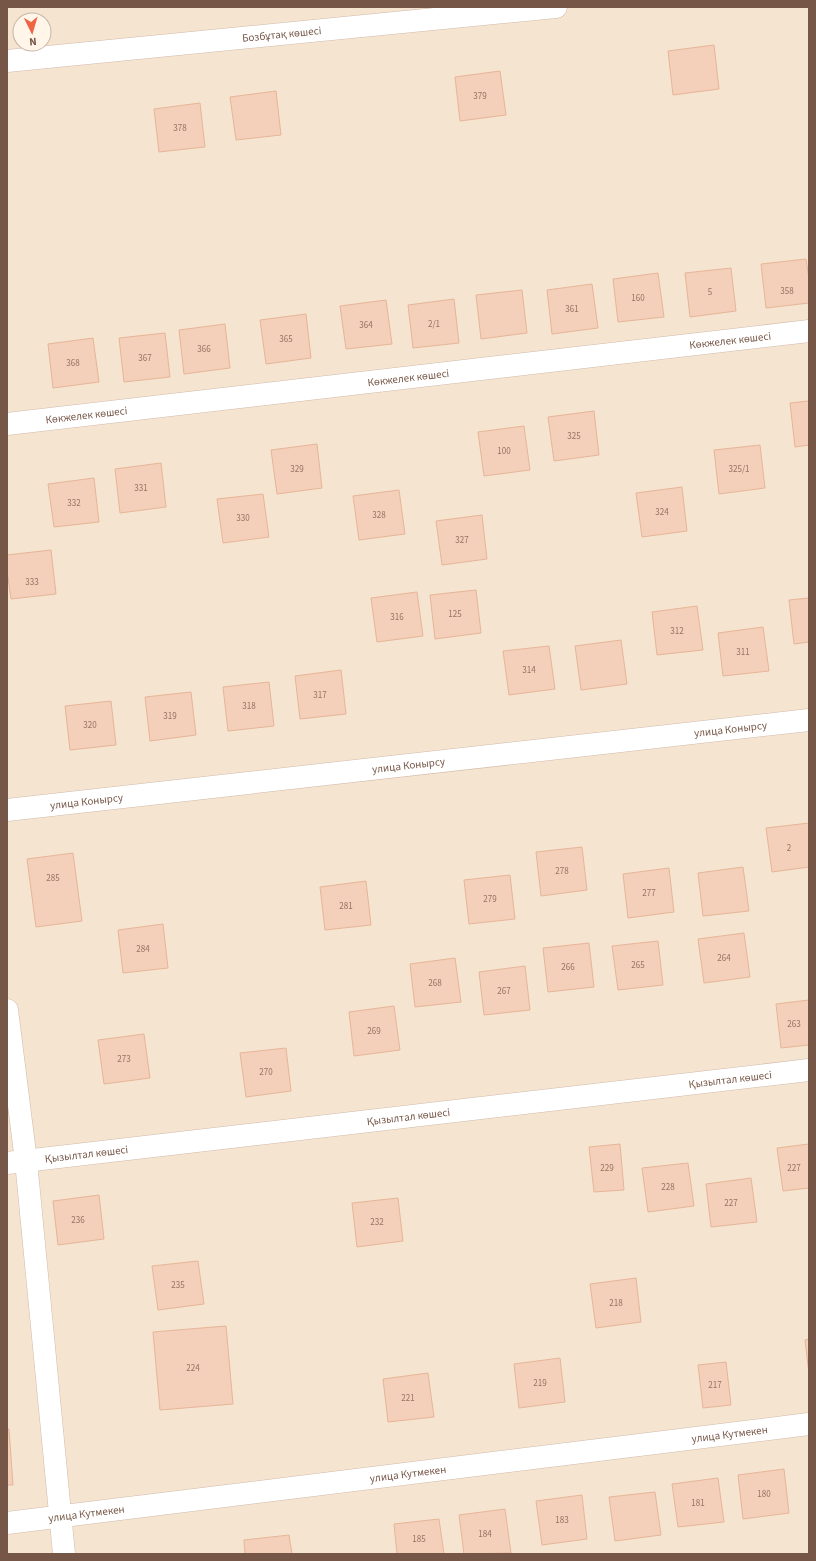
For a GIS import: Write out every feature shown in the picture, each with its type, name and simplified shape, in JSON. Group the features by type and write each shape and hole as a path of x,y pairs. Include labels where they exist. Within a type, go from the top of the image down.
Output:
{"street":[{"name":"Бозбұтақ көшесі","path":"7,61 556,7"},
{"name":"Көкжелек көшесі","path":"7,424 809,331"},
{"name":"улица Конырсу","path":"7,810 809,720"},
{"path":"7,1010 17,1162 61,1517 64,1554"},
{"name":"Қызылтал көшесі","path":"17,1162 809,1070"},
{"name":"улица Кутмекен","path":"7,1523 809,1424"}],"shaded area":[{"path":"7,7 809,7 809,1554 7,1554"}],"building":[{"path":"714,45 719,89 673,95 668,51"},
{"path":"500,71 506,115 460,121 455,77"},
{"path":"276,91 281,135 236,140 230,97"},
{"path":"200,103 205,147 159,152 154,109"},
{"path":"806,259 809,279 809,303 766,308 761,264"},
{"path":"731,268 736,311 690,317 685,273"},
{"path":"658,273 664,317 618,322 613,279"},
{"path":"592,284 598,328 552,334 547,290"},
{"path":"522,290 527,333 481,339 476,295"},
{"path":"454,299 459,343 413,348 408,305"},
{"path":"386,300 392,344 346,349 340,306"},
{"path":"306,314 311,358 266,364 260,320"},
{"path":"225,324 230,368 184,374 179,330"},
{"path":"165,333 170,377 124,382 119,338"},
{"path":"93,338 99,382 53,388 48,344"},
{"path":"809,401 809,445 795,447 790,403"},
{"path":"594,411 599,455 554,461 548,417"},
{"path":"524,426 530,470 484,476 478,432"},
{"path":"317,444 322,488 277,494 271,450"},
{"path":"760,445 765,488 719,494 714,450"},
{"path":"161,463 166,507 120,513 115,469"},
{"path":"94,478 99,522 54,527 48,484"},
{"path":"682,487 687,531 642,537 636,493"},
{"path":"399,490 405,534 359,540 353,496"},
{"path":"263,494 269,537 223,543 217,499"},
{"path":"482,515 487,559 442,565 436,521"},
{"path":"51,550 56,594 11,599 7,571 7,555"},
{"path":"476,590 481,633 435,639 430,595"},
{"path":"417,592 423,636 377,642 371,598"},
{"path":"809,598 809,642 794,644 789,600"},
{"path":"697,606 703,650 657,655 652,612"},
{"path":"763,627 769,671 723,676 718,633"},
{"path":"621,640 627,684 581,690 575,646"},
{"path":"549,646 555,689 509,695 503,651"},
{"path":"341,670 346,714 300,719 295,676"},
{"path":"269,682 274,726 228,731 223,687"},
{"path":"191,692 196,735 150,741 145,697"},
{"path":"111,701 116,745 70,750 65,706"},
{"path":"809,823 809,867 772,872 766,828"},
{"path":"582,847 587,890 541,896 536,852"},
{"path":"73,853 82,921 36,927 27,859"},
{"path":"743,867 749,911 703,916 698,873"},
{"path":"669,868 674,912 628,918 623,874"},
{"path":"510,875 515,919 469,924 464,880"},
{"path":"366,881 371,925 325,930 320,887"},
{"path":"163,924 168,968 123,973 118,930"},
{"path":"744,933 750,977 704,983 698,939"},
{"path":"658,941 663,985 618,990 612,946"},
{"path":"589,943 594,987 548,992 543,948"},
{"path":"455,958 461,1002 415,1007 410,964"},
{"path":"525,966 530,1010 484,1015 479,972"},
{"path":"809,1000 809,1045 781,1048 776,1004"},
{"path":"394,1006 400,1050 354,1056 349,1012"},
{"path":"144,1034 150,1078 104,1084 98,1040"},
{"path":"286,1048 291,1091 246,1097 240,1053"},
{"path":"620,1144 624,1190 594,1192 589,1147"},
{"path":"809,1144 809,1188 783,1191 777,1148"},
{"path":"688,1163 694,1206 648,1212 642,1168"},
{"path":"751,1178 757,1222 711,1227 706,1184"},
{"path":"99,1195 104,1239 58,1245 53,1201"},
{"path":"398,1198 403,1241 357,1247 352,1203"},
{"path":"198,1261 204,1304 158,1310 152,1266"},
{"path":"636,1278 641,1322 596,1328 590,1284"},
{"path":"226,1326 233,1404 160,1410 153,1332"},
{"path":"809,1339 809,1374 805,1340"},
{"path":"560,1358 565,1402 519,1408 514,1364"},
{"path":"726,1362 731,1405 703,1408 698,1365"},
{"path":"428,1373 434,1417 388,1422 383,1379"},
{"path":"7,1429 9,1429 13,1485 7,1485"},
{"path":"784,1469 789,1513 743,1519 738,1475"},
{"path":"718,1478 724,1522 678,1527 672,1484"},
{"path":"655,1492 661,1535 615,1541 609,1497"},
{"path":"582,1495 587,1539 542,1545 536,1501"},
{"path":"505,1509 511,1553 464,1554 459,1515"},
{"path":"439,1519 444,1554 397,1554 394,1524"},
{"path":"289,1535 292,1554 245,1554 244,1540"}]}
